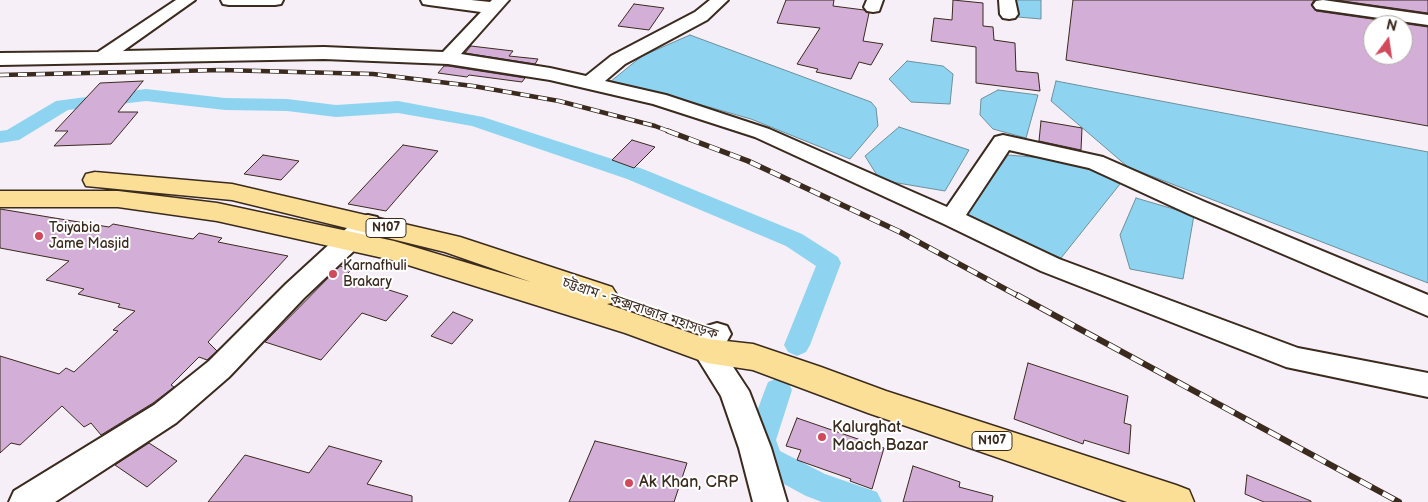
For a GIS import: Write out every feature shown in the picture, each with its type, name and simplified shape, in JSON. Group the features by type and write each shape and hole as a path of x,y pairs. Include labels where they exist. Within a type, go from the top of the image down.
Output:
{"highway":[{"name":"চট্টগ্রাম - কক্সবাজার মহাসড়ক","path":"0,182 82,180 135,182 232,192 358,232 394,250 634,324 712,342 880,403 1176,502"},
{"name":"চট্টগ্রাম - কক্সবাজার মহাসড়ক","path":"0,199 118,199 358,232"}],"street":[{"path":"102,57 186,0"},
{"path":"228,0 275,0"},
{"path":"429,0 497,4"},
{"path":"590,83 618,60 701,16 720,0"},
{"path":"448,58 497,4"},
{"path":"1322,5 1428,20"},
{"path":"0,59 324,54 448,58 550,74 590,83 659,99 762,133 952,218 1050,265 1296,358 1428,385"},
{"path":"952,218 1003,142 1095,162 1197,208 1428,306"},
{"path":"26,502 165,414 219,369 271,314 358,232"},
{"path":"712,342 734,391 770,502"}],"water":[{"path":"1015,0 1041,0 1041,19 1018,17"},
{"path":"690,35 871,102 876,108 878,126 850,159 751,119 649,90 610,82 642,56"},
{"path":"907,61 943,66 953,74 950,104 911,102 889,79"},
{"path":"1056,81 1428,152 1428,283 1128,167 1051,101"},
{"path":"998,90 1038,95 1026,138 993,129 980,115 981,99"},
{"path":"899,127 969,150 945,191 880,180 865,156"},
{"path":"1008,155 1055,159 1101,173 1120,184 1061,258 965,218"},
{"path":"1136,198 1194,215 1183,279 1130,269 1120,235"}],"building":[{"path":"786,0 834,0 833,6 864,10 869,13 863,41 883,44 871,65 859,62 851,79 816,72 818,69 797,64 820,28 777,23"},
{"path":"953,0 983,3 983,26 993,27 994,40 1015,43 1016,71 1038,73 1040,91 976,83 976,47 931,41 934,18 952,20"},
{"path":"1073,0 1314,0 1311,5 1316,11 1363,18 1363,65 1413,65 1413,25 1428,27 1428,126 1066,60"},
{"path":"1336,0 1428,0 1428,13"},
{"path":"634,4 664,8 649,30 618,26"},
{"path":"471,46 513,51 509,56 538,59 535,64 465,53"},
{"path":"444,66 525,78 522,82 438,73"},
{"path":"143,81 118,112 138,112 111,144 54,146 68,131 55,131 100,83"},
{"path":"1041,121 1082,128 1081,150 1039,141"},
{"path":"632,140 655,147 634,168 612,160"},
{"path":"403,145 438,151 386,211 348,204"},
{"path":"263,155 299,161 281,180 244,174"},
{"path":"0,209 109,227 113,224 193,239 199,233 222,238 218,242 288,256 208,342 217,351 207,360 199,357 171,385 174,387 153,403 101,435 91,423 84,427 62,406 20,445 11,443 0,453 0,356 59,374 66,368 74,372 118,331 113,330 135,311 118,307 120,304 78,294 84,289 46,280 69,261 0,248"},
{"path":"340,266 351,270 345,276 408,296 386,321 362,313 321,360 265,342"},
{"path":"453,312 473,320 452,344 431,336"},
{"path":"1028,363 1128,396 1124,423 1131,425 1129,454 1084,440 1083,444 1014,419"},
{"path":"797,418 884,448 872,489 850,481 851,479 797,460 801,450 786,446"},
{"name":"Ak Khan, CRP","path":"595,441 687,463 674,502 569,502"},
{"path":"149,443 177,461 147,487 115,465"},
{"path":"329,446 382,461 367,484 412,496 412,502 208,502 245,455 309,473"},
{"path":"913,466 960,482 959,487 993,496 992,502 903,502"},
{"path":"1247,475 1311,502 1264,502 1245,494"}],"waterway":[{"path":"0,137 12,136 63,105 146,95 225,104 287,105 336,111 398,107 476,121 635,174 794,240 829,263 797,345"},
{"path":"778,390 761,440 769,460 817,486 866,502"}],"railway":[{"path":"0,75 221,70 373,74 473,86 559,101 655,126 671,132"},
{"path":"668,131 748,161 900,232 1020,297"},
{"path":"1017,295 1399,502"}],"place":[{"name":"Toiyabia Jame Masjid","path":"39,236"},
{"name":"Karnafhuli Brakary","path":"333,274"},
{"name":"Kalurghat Maach Bazar","path":"822,437"},
{"name":"Ak Khan, CRP","path":"629,483"}]}
